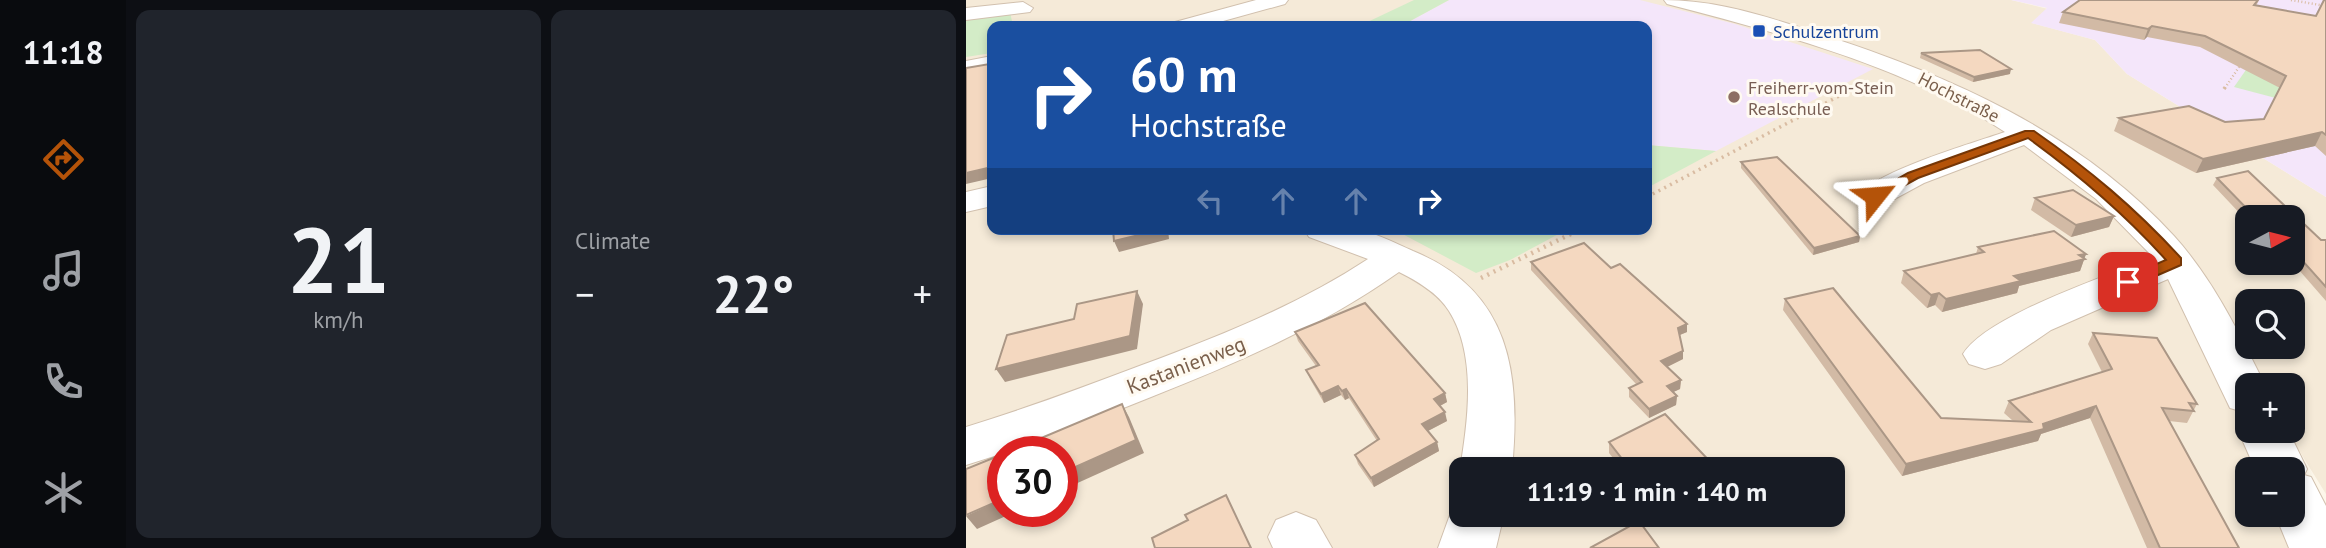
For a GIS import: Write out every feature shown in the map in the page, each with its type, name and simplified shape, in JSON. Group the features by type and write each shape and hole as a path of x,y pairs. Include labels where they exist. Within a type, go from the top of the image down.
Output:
{"street":[{"path":"1200,21 1278,0"},
{"name":"Hochstraße","path":"1674,0 1838,44 1896,66 2029,133 2084,172 2130,211 2176,261 2201,298 2236,373"},
{"path":"1711,9 1741,0"},
{"path":"966,14 1024,11"},
{"path":"966,68 987,64"},
{"path":"1875,196 1913,176 2029,133"},
{"path":"966,202 987,197"},
{"path":"1337,235 1430,274 1455,291 1470,312 1484,347 1492,395 1487,457"},
{"name":"Kastanienweg","path":"966,446 1030,425 1242,344 1307,314 1358,284 1394,258"},
{"path":"1985,354 2036,321 2176,261"},
{"path":"2305,520 2318,548"},
{"path":"1466,548 1472,527"}],"path":[{"path":"2291,0 2326,2"},
{"path":"2224,89 2241,64 2249,64"},
{"path":"1652,194 1896,66"},
{"path":"1455,291 1569,235"}],"shaded area":[{"path":"966,0 1669,0 1837,45 2028,134 2170,259 2235,386 2235,443 2256,443 2266,457 2235,457 2235,527 2298,527 2309,548 966,548"},
{"name":"Freiherr-vom-Stein Realschule","path":"1449,0 1640,0 1735,24 1873,69 1716,151 1652,145 1652,21 1410,21"},
{"path":"1679,0 2011,0 2048,9 2032,23 2095,40 2127,74 2326,197 2326,494 2294,443 2305,443 2305,373 2251,373 2242,359 2305,359 2305,289 2235,289 2235,348 2178,260 1963,96 1730,12"},
{"path":"2011,0 2326,0 2326,197 2127,74 2095,40 2031,23 2047,8"}],"green space":[{"path":"1414,0 1449,0 1410,21 1370,21"},
{"path":"1010,12 1012,21 987,21 987,54 966,57 966,17"},
{"path":"2248,67 2280,88 2287,101 2234,87"},
{"path":"1652,145 1716,151 1652,185"},
{"path":"1404,235 1557,235 1510,260 1476,273"}],"building":[{"path":"2080,0 2258,0 2254,5 2316,16 2326,0 2326,135 2322,132 2203,159 2119,118 2189,106 2225,122 2264,119 2286,76 2205,36 2152,26 2148,29 2063,12"},
{"path":"1980,50 2011,69 1974,77 1921,53"},
{"path":"987,64 987,168 966,173 966,68"},
{"path":"1777,157 1860,236 1814,248 1741,162"},
{"path":"2248,171 2284,205 2243,205 2217,178"},
{"path":"2073,190 2114,216 2076,225 2035,198"},
{"path":"2305,225 2321,240 2326,240 2326,287 2305,264"},
{"path":"2054,231 2086,254 2079,255 2085,259 2014,276 2021,281 1946,299 1939,293 1931,295 1904,271 1984,252 1978,247"},
{"path":"1114,235 1139,235 1114,241"},
{"path":"1584,243 1611,268 1620,264 1687,324 1678,328 1683,351 1661,361 1681,380 1667,386 1677,396 1649,409 1629,388 1642,382 1531,262"},
{"path":"1833,288 1941,418 2031,422 2009,401 2112,369 2093,333 2157,338 2197,404 2189,403 2194,411 2162,408 2239,548 2160,548 2096,406 2043,424 2044,429 1906,464 1785,299"},
{"path":"1137,291 1130,336 996,369 1007,335 1074,319 1077,304"},
{"path":"1365,303 1445,393 1434,399 1445,412 1422,424 1437,442 1371,478 1355,455 1379,439 1346,389 1342,391 1338,386 1321,394 1306,370 1319,365 1295,332"},
{"path":"1122,404 1136,440 1078,466 1078,436 1046,436"},
{"path":"1665,414 1706,457 1621,457 1609,442"},
{"path":"987,460 987,506 966,515 966,469"},
{"path":"1226,495 1251,548 1155,548 1152,538 1188,520 1185,515"},
{"path":"1628,527 1643,527 1659,548 1590,548"}],"place":[{"name":"Schulzentrum","path":"1759,31"},
{"name":"Freiherr-vom-Stein Realschule","path":"1734,97"}],"route":[{"path":"1875,196 1913,176 2029,133 2084,172 2130,211 2176,261 2128,282"}]}
